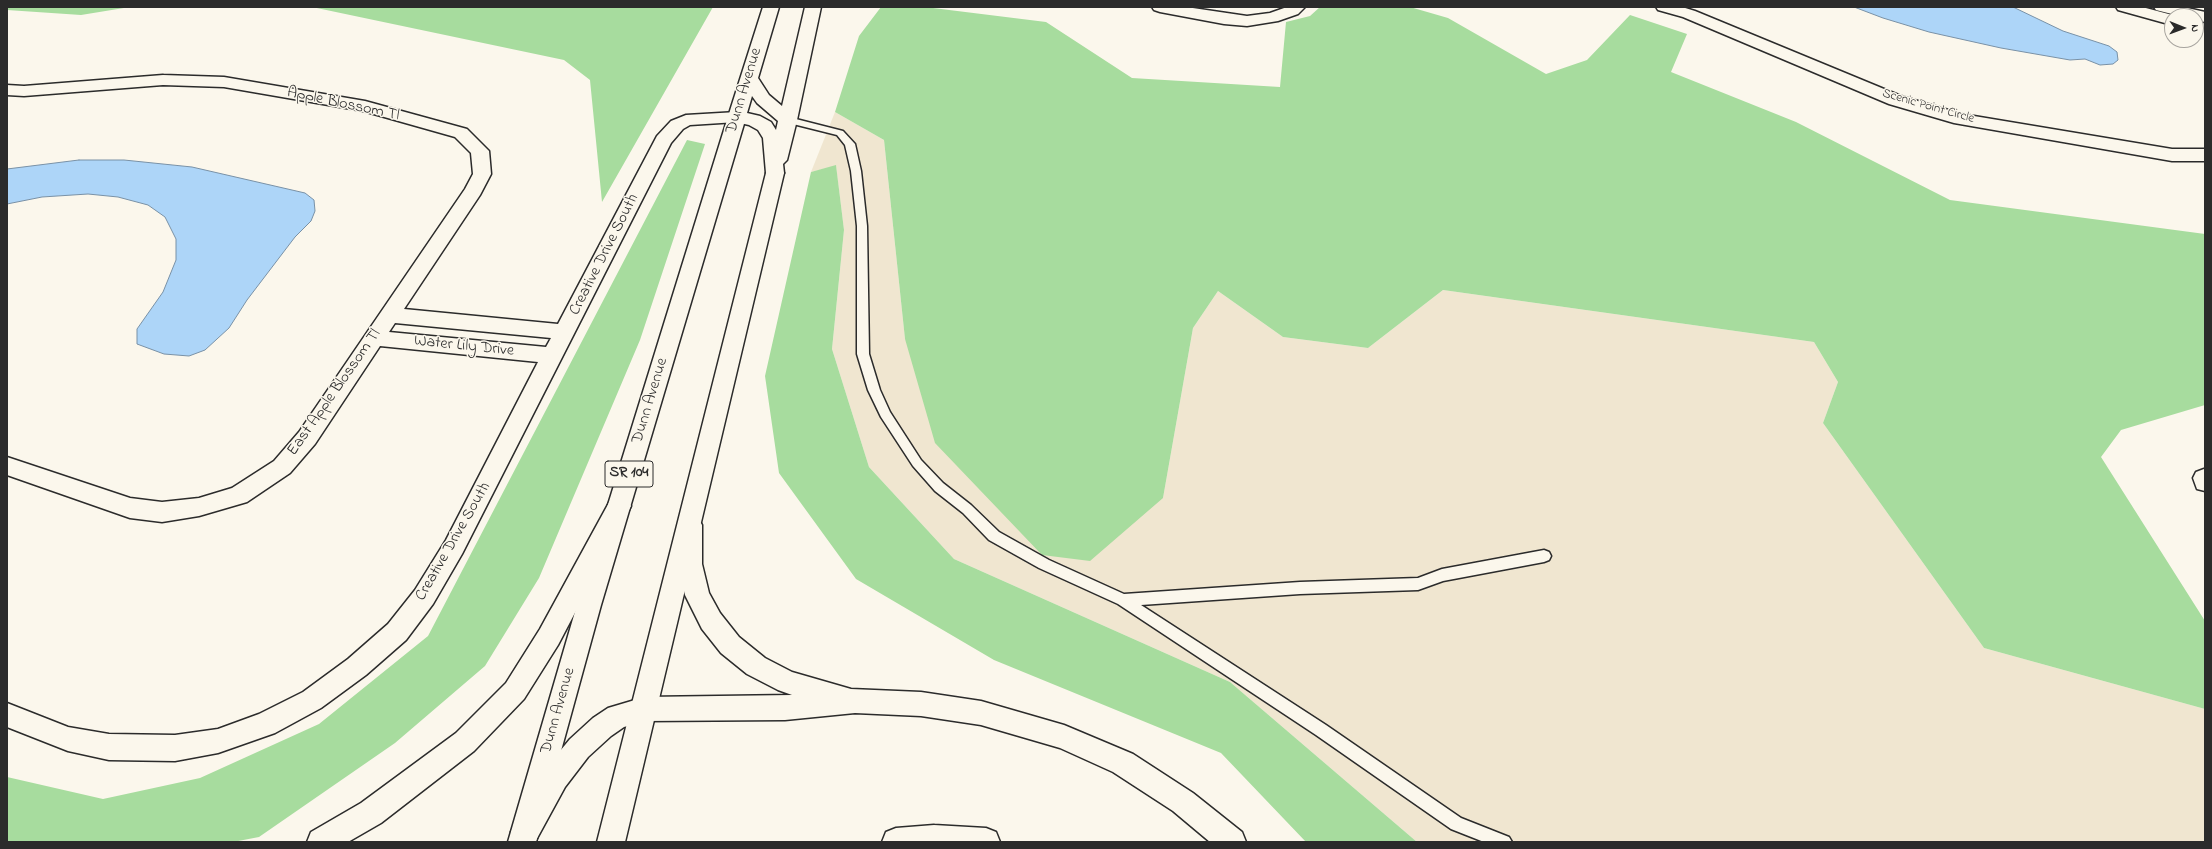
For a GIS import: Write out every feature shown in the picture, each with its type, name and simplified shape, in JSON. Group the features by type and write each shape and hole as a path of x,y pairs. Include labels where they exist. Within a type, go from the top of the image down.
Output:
{"main road":[{"name":"Dunn Avenue","path":"523,837 619,506 771,7"},
{"path":"611,842 645,709 788,120 813,7"},
{"path":"1160,7 1224,19 1247,21 1272,18 1292,12 1297,7"},
{"name":"Scenic Point Circle","path":"1664,7 1688,14 1895,100 1960,119 2172,155 2205,155"},
{"path":"2124,7 2164,18"},
{"path":"2162,7 2205,17"},
{"path":"749,78 763,98 788,120"},
{"name":"Apple Blossom Tl","path":"7,90 24,91 163,80 224,82 365,106 461,133 480,151 482,174 473,191 390,315"},
{"name":"Creative Drive South","path":"7,715 68,740 109,747 175,748 218,740 266,724 312,700 357,667 397,632 424,597 454,547 566,332 662,140 677,125 686,120 737,117 754,120 765,126 772,138 775,173"},
{"name":"Water Lily Drive","path":"390,315 566,332"},
{"name":"East Apple Blossom Tl","path":"7,466 130,508 162,512 199,507 239,495 282,467 302,444 390,315"},
{"name":"Water Lily Drive","path":"374,338 553,356"},
{"path":"321,842 371,813 465,742 515,691 549,637 619,506"},
{"path":"690,525 690,564 697,595 711,621 730,645 756,666 787,682 855,701"},
{"path":"523,837 555,778 579,748 602,727 616,717 645,709 785,708 855,701 921,704 980,713 1064,737 1122,763 1183,802 1232,842"},
{"path":"896,842 934,838 986,842"}],"lane":[{"path":"788,120 840,133 850,144 856,171 862,226 863,354 874,390 885,414 899,438 917,463 939,487 967,509 994,536 1044,564 1123,600 1321,730 1456,824 1504,842"},
{"path":"1123,600 1300,588 1418,584 1442,575 1544,556"}],"shaded area":[{"path":"835,112 884,140 905,339 1163,498 1193,328 1218,291 1283,337 1368,348 1443,290 1814,342 1838,382 1823,423 1984,648 2205,709 2205,842 1417,842 1230,682 954,559 869,467 832,349 844,230 836,166 811,172"}],"green space":[{"path":"7,7 130,7 81,15 7,10"},
{"path":"312,7 713,7 602,202 590,80 564,60"},
{"path":"881,7 925,7 1046,22 1132,78 1280,87 1286,22 1310,16 1320,7 1410,7 1448,18 1546,74 1587,60 1630,15 1687,34 1671,72 1796,122 1950,200 2205,234 2205,405 2121,430 2101,457 2205,621 2205,709 1984,648 1823,423 1838,382 1814,342 1443,290 1368,348 1283,337 1218,291 1193,328 1163,498 1090,561 1042,555 935,443 905,339 884,140 835,112 859,36"},
{"path":"687,140 705,144 640,340 539,578 485,666 395,743 259,837 233,842 7,842 7,777 103,799 200,778 319,724 428,636"},
{"path":"836,165 844,230 832,349 869,467 954,559 1230,682 1417,842 1306,842 1221,753 994,660 856,579 779,473 765,376 811,172"}],"water":[{"path":"1854,7 2013,7 2063,31 2109,46 2117,52 2118,60 2113,64 2100,65 2085,59 2070,60 2001,48 1929,32 1883,18"},
{"path":"79,160 124,160 192,167 305,193 314,200 315,211 311,221 295,237 247,300 229,328 205,350 189,356 164,354 137,344 137,329 163,292 176,260 176,239 165,217 148,205 118,197 88,194 42,197 7,204 7,169"}]}
